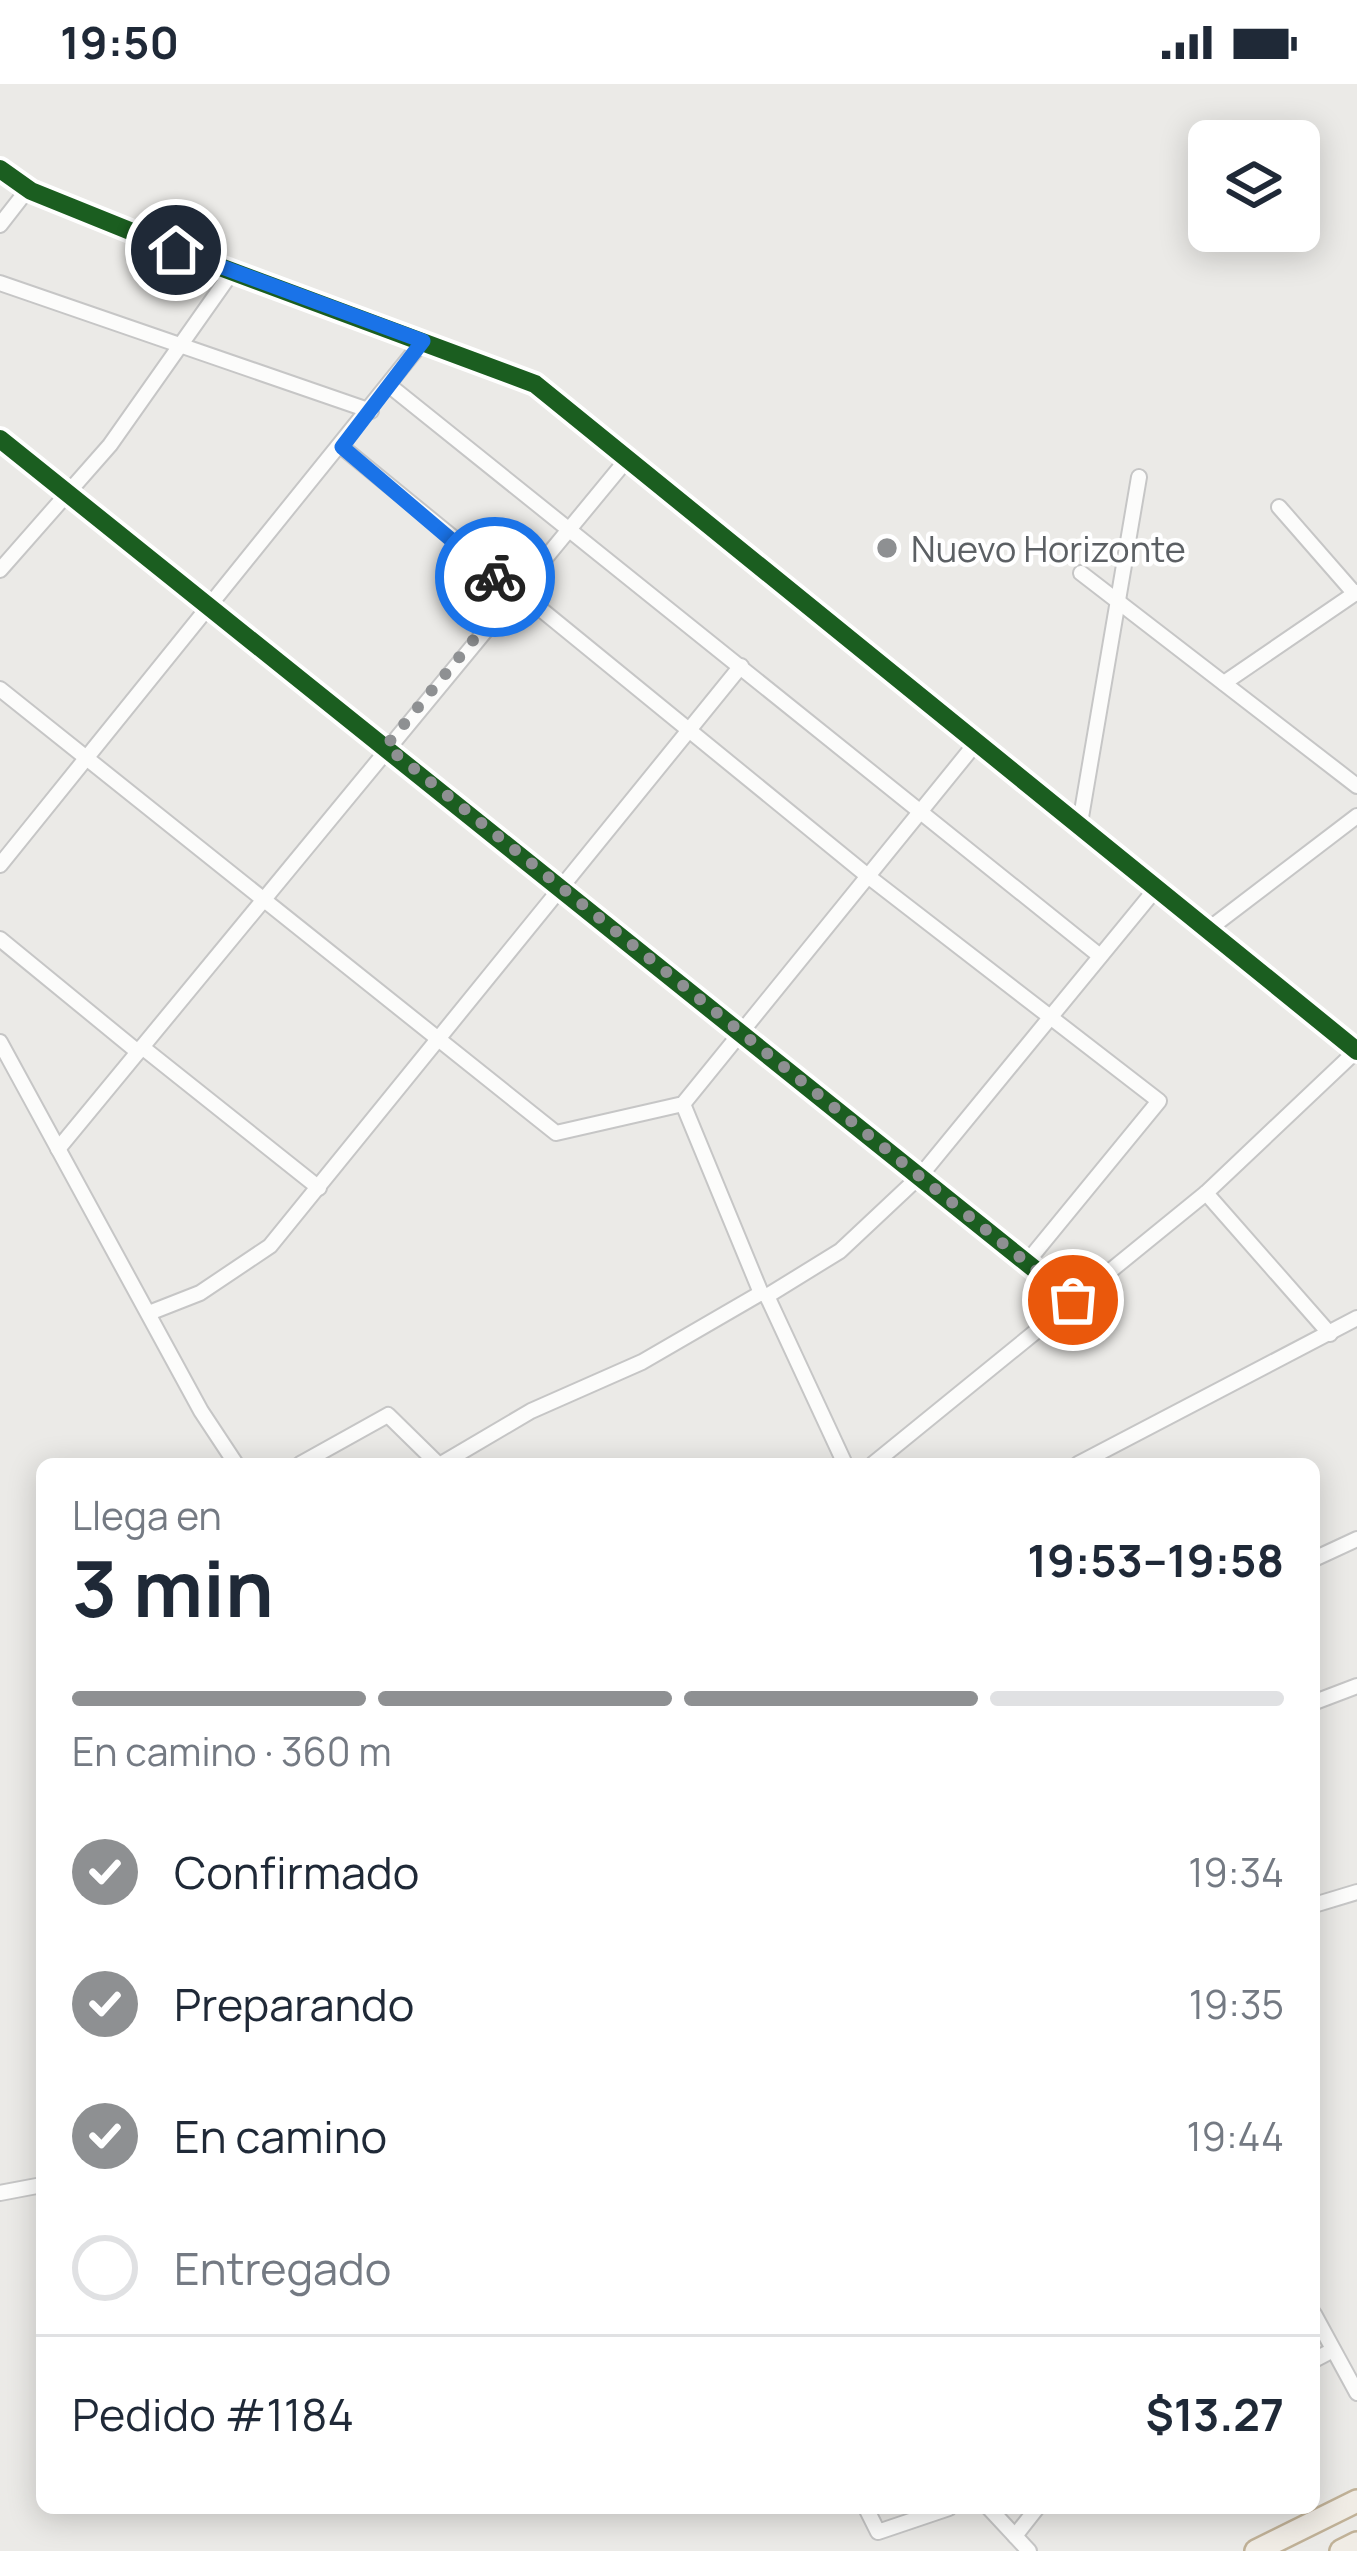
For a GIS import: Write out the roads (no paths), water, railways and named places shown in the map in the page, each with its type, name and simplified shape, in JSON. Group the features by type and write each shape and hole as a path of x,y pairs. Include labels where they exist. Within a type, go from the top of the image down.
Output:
{"highway":[{"path":"1256,2551 1357,2501"},
{"path":"1341,2551 1357,2543"}],"street":[{"path":"0,170 28,189 232,272 535,384 1154,891 1357,1051 1206,1192 880,1458"},
{"path":"0,225 28,189"},
{"path":"0,570 110,445 232,272"},
{"path":"0,283 370,411"},
{"path":"0,865 423,341"},
{"path":"390,386 1100,956"},
{"path":"0,440 1073,1300"},
{"path":"342,447 513,592 691,729 869,878 1159,1101 1027,1262"},
{"path":"58,1149 628,458"},
{"path":"1079,830 1139,477"},
{"path":"1224,683 1356,593 1279,507"},
{"path":"1082,573 1357,786"},
{"path":"148,1313 239,1272 270,1246 441,1042 741,666"},
{"path":"0,689 556,1132 682,1104 976,743"},
{"path":"1205,932 1357,816"},
{"path":"450,1458 531,1411 642,1362 840,1251 921,1175 1154,891"},
{"path":"0,939 319,1187"},
{"path":"0,1042 200,1411 232,1458"},
{"path":"682,1104 764,1294 842,1458"},
{"path":"1206,1192 1330,1334"},
{"path":"1090,1458 1356,1320"},
{"path":"311,1458 388,1415 434,1458"},
{"path":"1320,1556 1357,1539"},
{"path":"1320,1700 1357,1686"},
{"path":"1320,1903 1357,1892"},
{"path":"0,2193 36,2187"},
{"path":"1320,2325 1357,2393"},
{"path":"1320,2357 1333,2350"},
{"path":"869,2514 878,2532 931,2514"},
{"path":"995,2514 1029,2551"},
{"path":"1015,2536 1032,2514"}],"place":[{"name":"Nuevo Horizonte","path":"887,548"}]}
